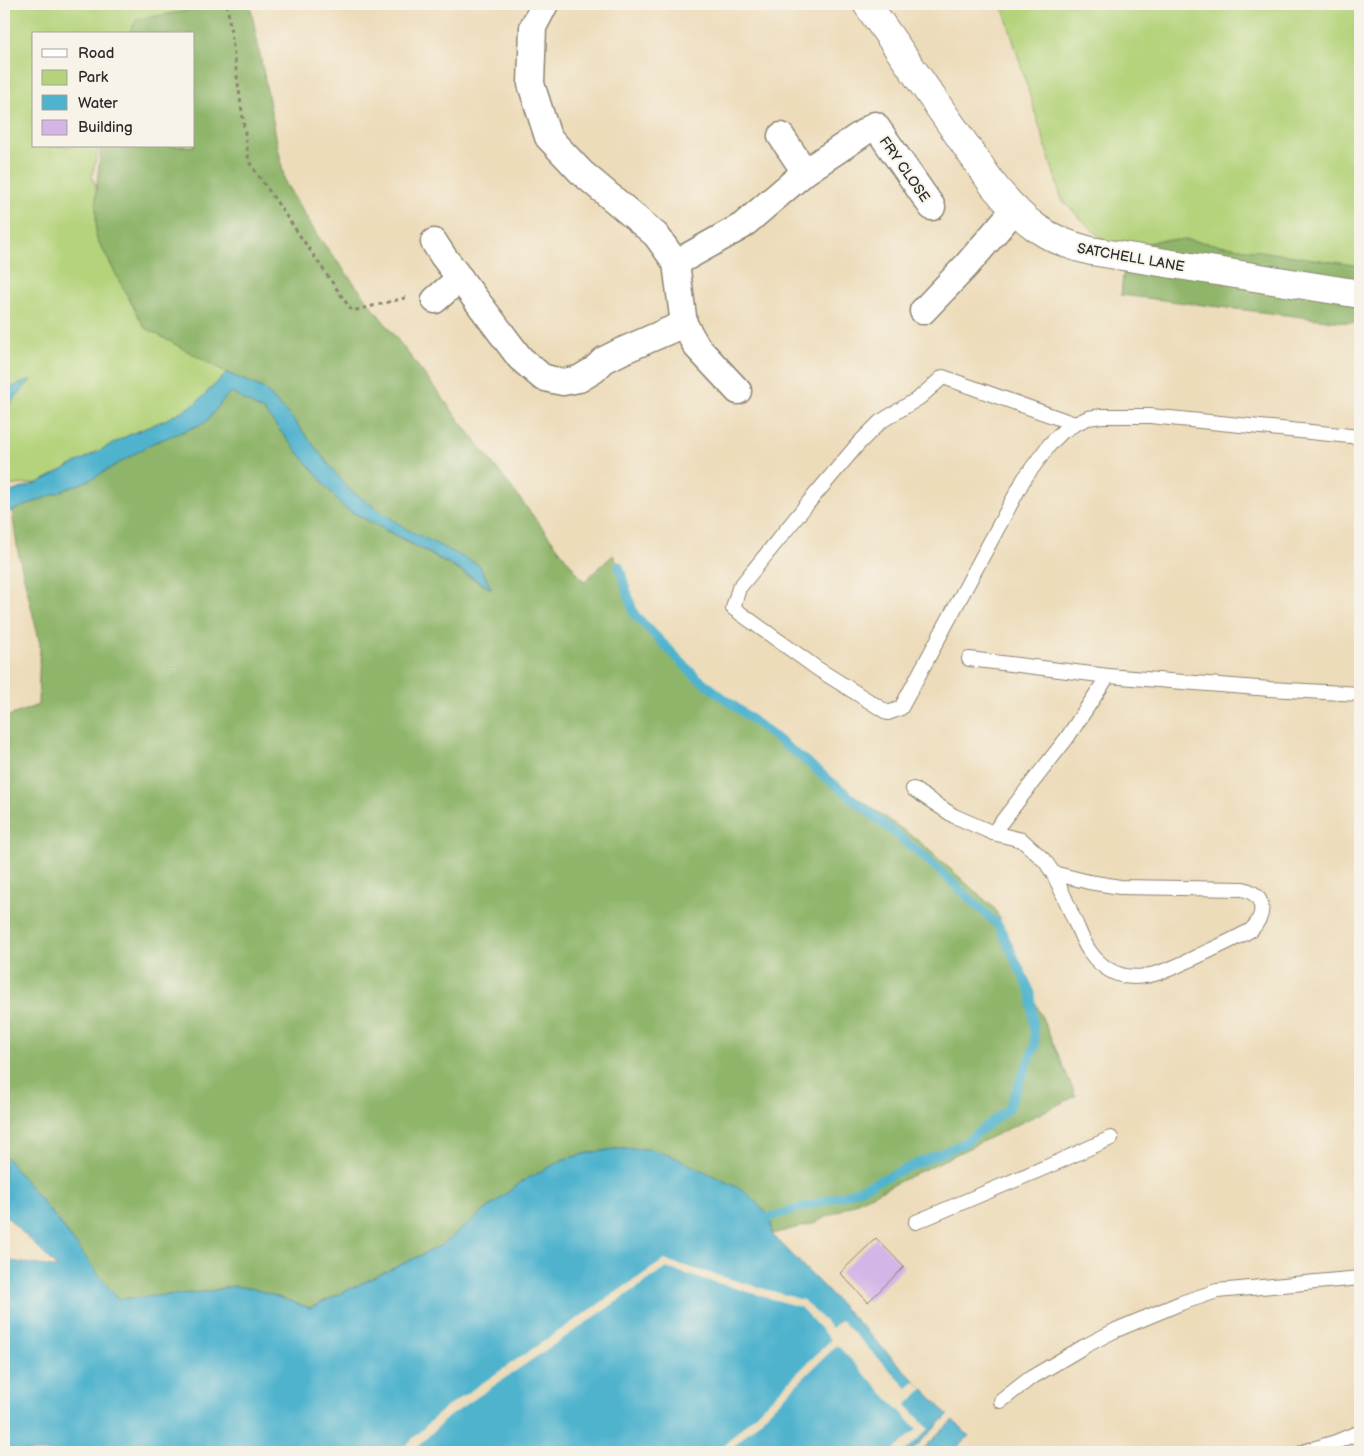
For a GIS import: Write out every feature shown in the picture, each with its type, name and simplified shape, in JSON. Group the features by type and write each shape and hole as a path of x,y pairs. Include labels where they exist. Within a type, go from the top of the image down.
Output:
{"street":[{"path":"545,4 534,27 531,84 548,137 581,172 656,235 676,263 684,324 697,347 738,391"},
{"name":"SATCHELL LANE","path":"867,4 994,186 1015,209 1045,234 1070,246 1117,255 1360,294"},
{"name":"FRY CLOSE","path":"676,263 742,226 805,172 875,125 932,207"},
{"path":"780,136 805,172"},
{"path":"923,311 966,266 1015,209"},
{"path":"434,242 443,256 448,288 542,377 563,382 580,379 594,370 604,360 684,324"}],"lane":[{"path":"1074,424 943,377 919,398 880,422 859,443 739,588 734,608 818,669 888,713 901,708 1024,478 1050,444 1062,432 1074,424 1088,418 1102,416 1150,416 1360,437"},
{"path":"969,659 1108,676 1360,694"},
{"path":"993,833 1067,738 1108,676"},
{"path":"913,789 954,816 993,833 1022,840 1045,861 1054,873 1089,951 1109,971 1121,976 1156,975 1170,970 1251,930 1258,924 1261,916 1262,906 1259,897 1251,891 1243,889 1120,886 1090,882 1054,873"},
{"path":"916,1222 1111,1138"},
{"path":"1001,1401 1028,1379 1085,1346 1116,1330 1181,1303 1217,1291 1360,1278"},
{"path":"1303,1452 1360,1432"}],"path":[{"path":"227,4 249,162 352,311 448,288"}],"green space":[{"path":"4,4 250,4 195,33 32,32 32,148 99,148 92,176 144,327 270,362 227,373 195,404 165,420 131,434 38,483 4,486"},
{"path":"200,4 250,4 285,182 317,235 584,582 613,555 619,566 634,614 727,700 807,762 920,842 995,909 1076,1096 812,1224 772,1234 770,1217 648,1149 614,1149 564,1159 513,1188 440,1246 310,1308 254,1289 234,1286 206,1292 117,1299 4,1155 4,718 38,705 40,644 18,552 12,511 92,479 153,443 205,423 230,392 265,412 344,508 491,589 348,489 292,418 263,388 227,373 144,327 96,237 96,192 101,148 195,148 195,32 129,32 137,19 182,12"},
{"path":"1002,4 1360,4 1360,282 1116,253 1062,200"},
{"path":"1161,240 1187,240 1360,266 1360,324 1121,295 1125,257 1137,246"}],"water":[{"path":"227,373 263,388 292,418 348,489 408,530 479,565 492,589 426,551 344,508 265,412 230,392 205,423 153,443 92,479 4,513 4,494 38,483 131,434 165,420 195,404"},
{"path":"32,379 8,406 4,408 4,390"},
{"path":"614,1149 648,1149 670,1155 745,1191 770,1217 772,1234 948,1415 910,1452 4,1452 4,1260 58,1268 4,1214 4,1155 59,1222 117,1299 206,1292 234,1286 254,1289 310,1308 440,1246 521,1182 564,1159"},
{"path":"953,1420 969,1436 952,1452 920,1452"}],"pier":[{"path":"664,1260 803,1300 832,1328 841,1320 907,1388 915,1381 923,1389 906,1405 929,1429 904,1452 892,1452 917,1429 837,1345 728,1452 717,1452 831,1340 800,1307 666,1268 448,1417 412,1452 399,1452 441,1411"}],"building":[{"path":"876,1238 904,1267 868,1302 840,1273"}],"waterway":[{"path":"619,566 634,614 694,675 807,762 928,860 999,926 1031,993 1035,1046 1008,1109 964,1143 848,1194 770,1217 761,1224"}]}
